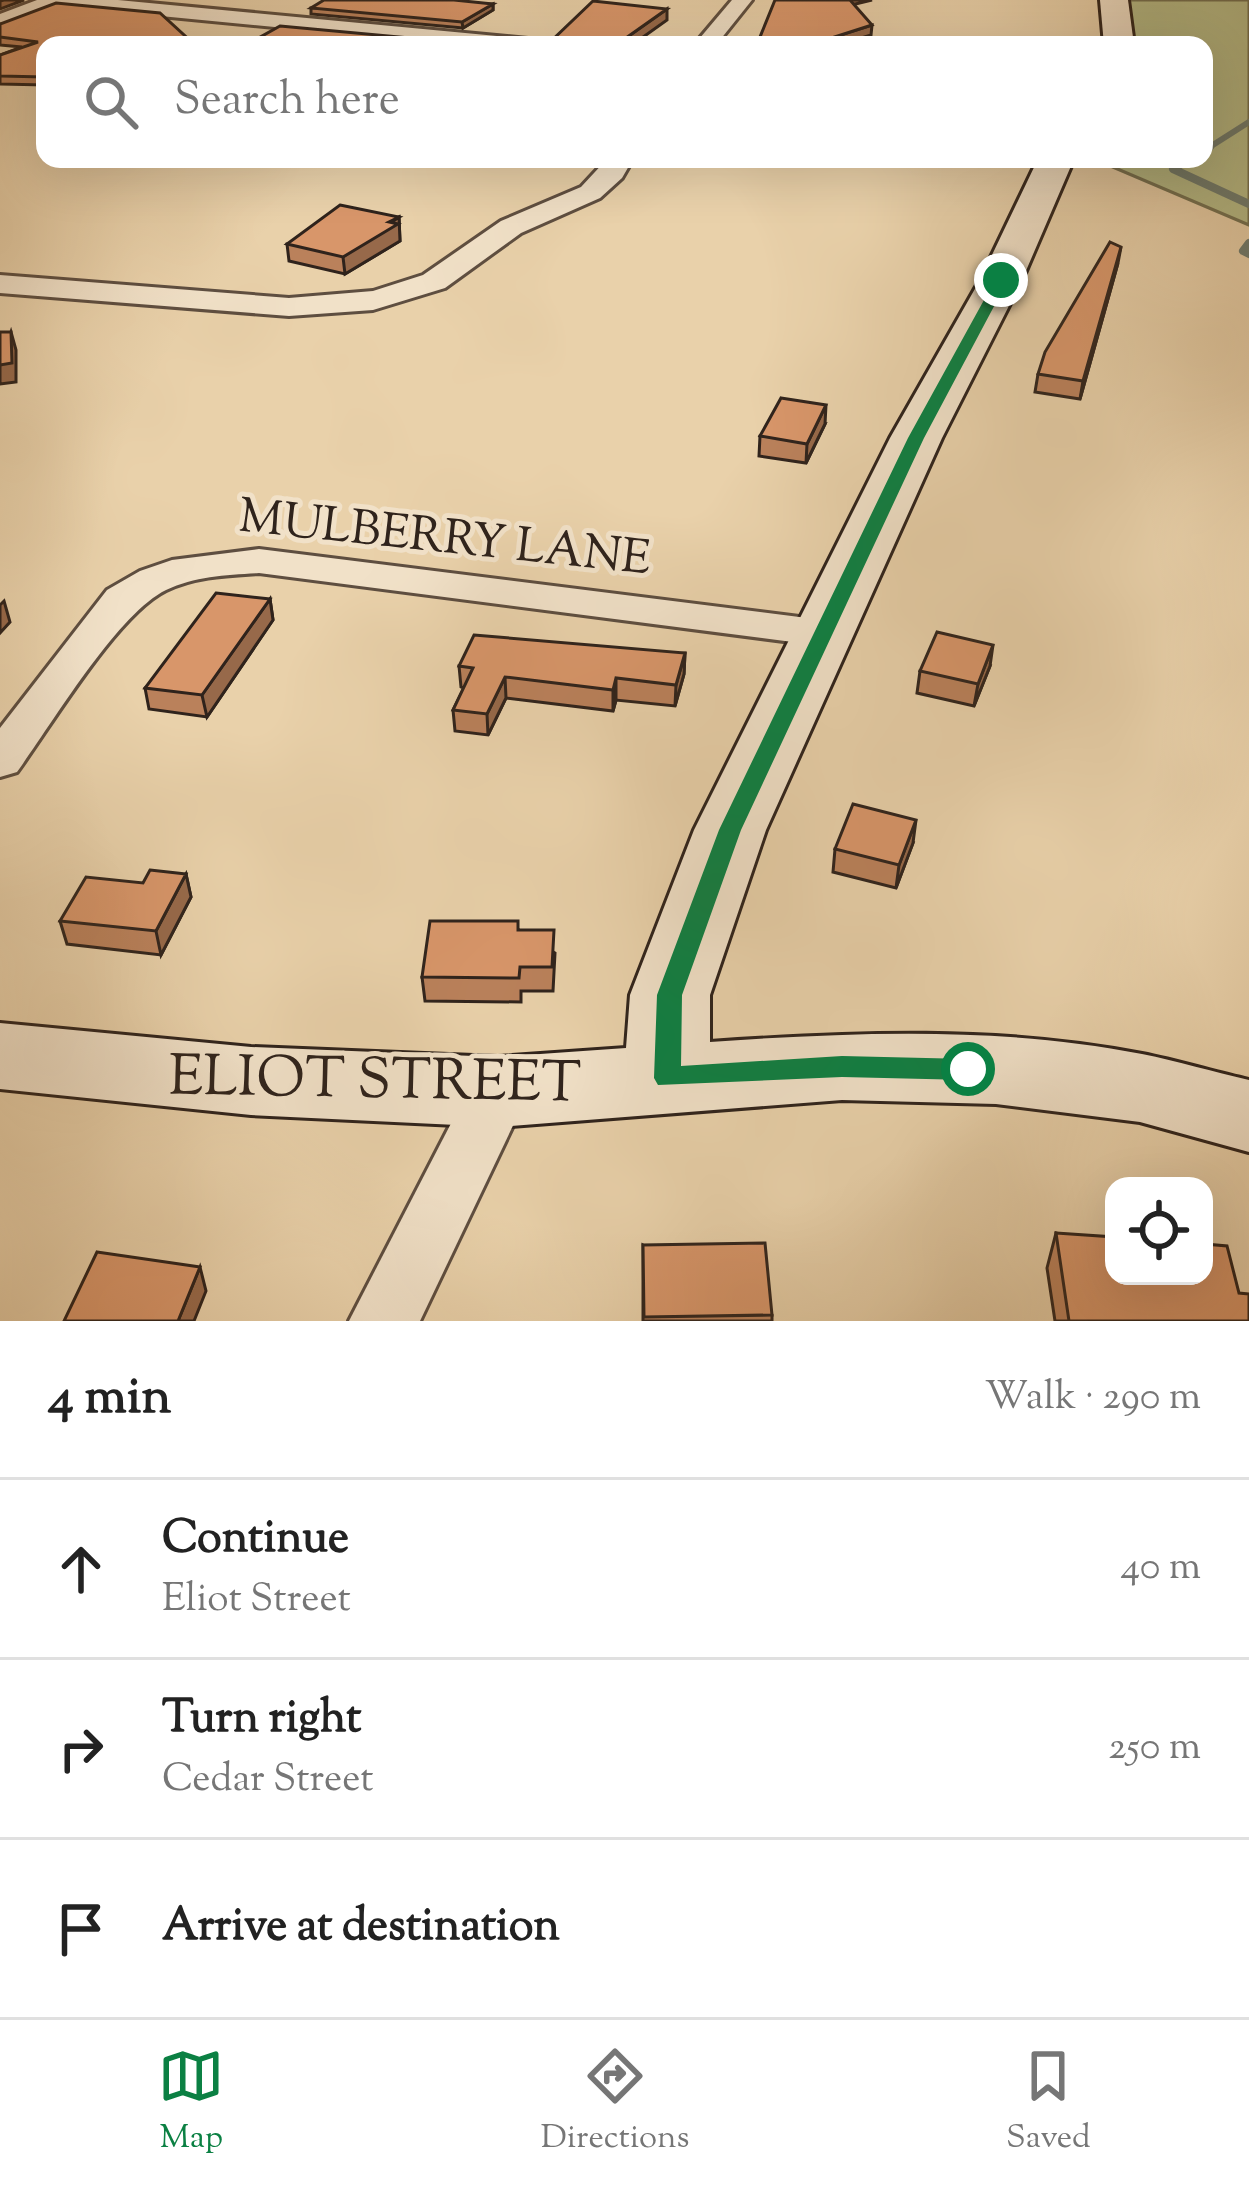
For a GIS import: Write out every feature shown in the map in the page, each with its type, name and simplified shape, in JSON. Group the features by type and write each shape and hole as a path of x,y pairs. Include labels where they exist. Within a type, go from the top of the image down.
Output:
{"street":[{"path":"0,21 55,0 433,36"},
{"path":"712,36 742,0"},
{"path":"1114,0 1119,36"},
{"path":"0,284 334,307 380,298 450,273 488,239 601,185 613,168"},
{"path":"668,1078 670,995 730,830 916,438 1001,280 1052,168"},
{"name":"MULBERRY LANE","path":"0,761 122,599 146,581 189,564 259,561 823,633"},
{"name":"ELIOT STREET","path":"0,1056 251,1082 498,1092 842,1066 996,1070 1141,1088 1249,1116"},
{"path":"384,1321 498,1092"}],"green space":[{"path":"1128,0 1249,0 1249,225 1115,168 1213,168 1213,36 1133,36"}],"building":[{"path":"324,0 493,4 462,22 311,8"},
{"path":"775,0 850,0 872,25 837,36 760,36"},
{"path":"593,1 667,9 629,36 556,36"},
{"path":"56,3 160,13 185,36 36,36 36,42 0,37 0,24"},
{"path":"280,26 389,36 262,36"},
{"path":"36,43 36,77 0,76 0,55"},
{"path":"340,205 399,217 389,222 398,224 343,257 287,244"},
{"path":"1110,242 1121,247 1083,381 1038,374 1045,352"},
{"path":"0,332 11,332 12,363 0,365"},
{"path":"781,398 826,405 807,444 760,436"},
{"path":"216,593 270,599 202,695 145,688"},
{"path":"937,632 993,645 978,684 920,671"},
{"path":"474,635 685,653 676,685 616,678 613,690 505,677 487,714 453,710 473,668 459,666"},
{"path":"853,804 916,820 899,865 835,849"},
{"path":"150,870 186,874 156,931 60,921 86,877 143,883"},
{"path":"430,921 518,921 518,930 554,930 552,967 520,967 519,978 422,977"},
{"path":"1056,1233 1105,1236 1105,1285 1213,1285 1213,1245 1227,1246 1239,1293 1249,1294 1249,1321 1069,1321"},
{"path":"765,1243 772,1315 644,1317 643,1245"},
{"path":"97,1252 200,1267 178,1321 64,1321"}],"waterway":[{"path":"1213,145 1249,122"},
{"path":"1175,168 1249,204"},
{"path":"1249,243 1243,251 1249,254"}],"route":[{"path":"968,1069 842,1066 668,1078 670,995 730,830 916,438 1001,280"}]}
